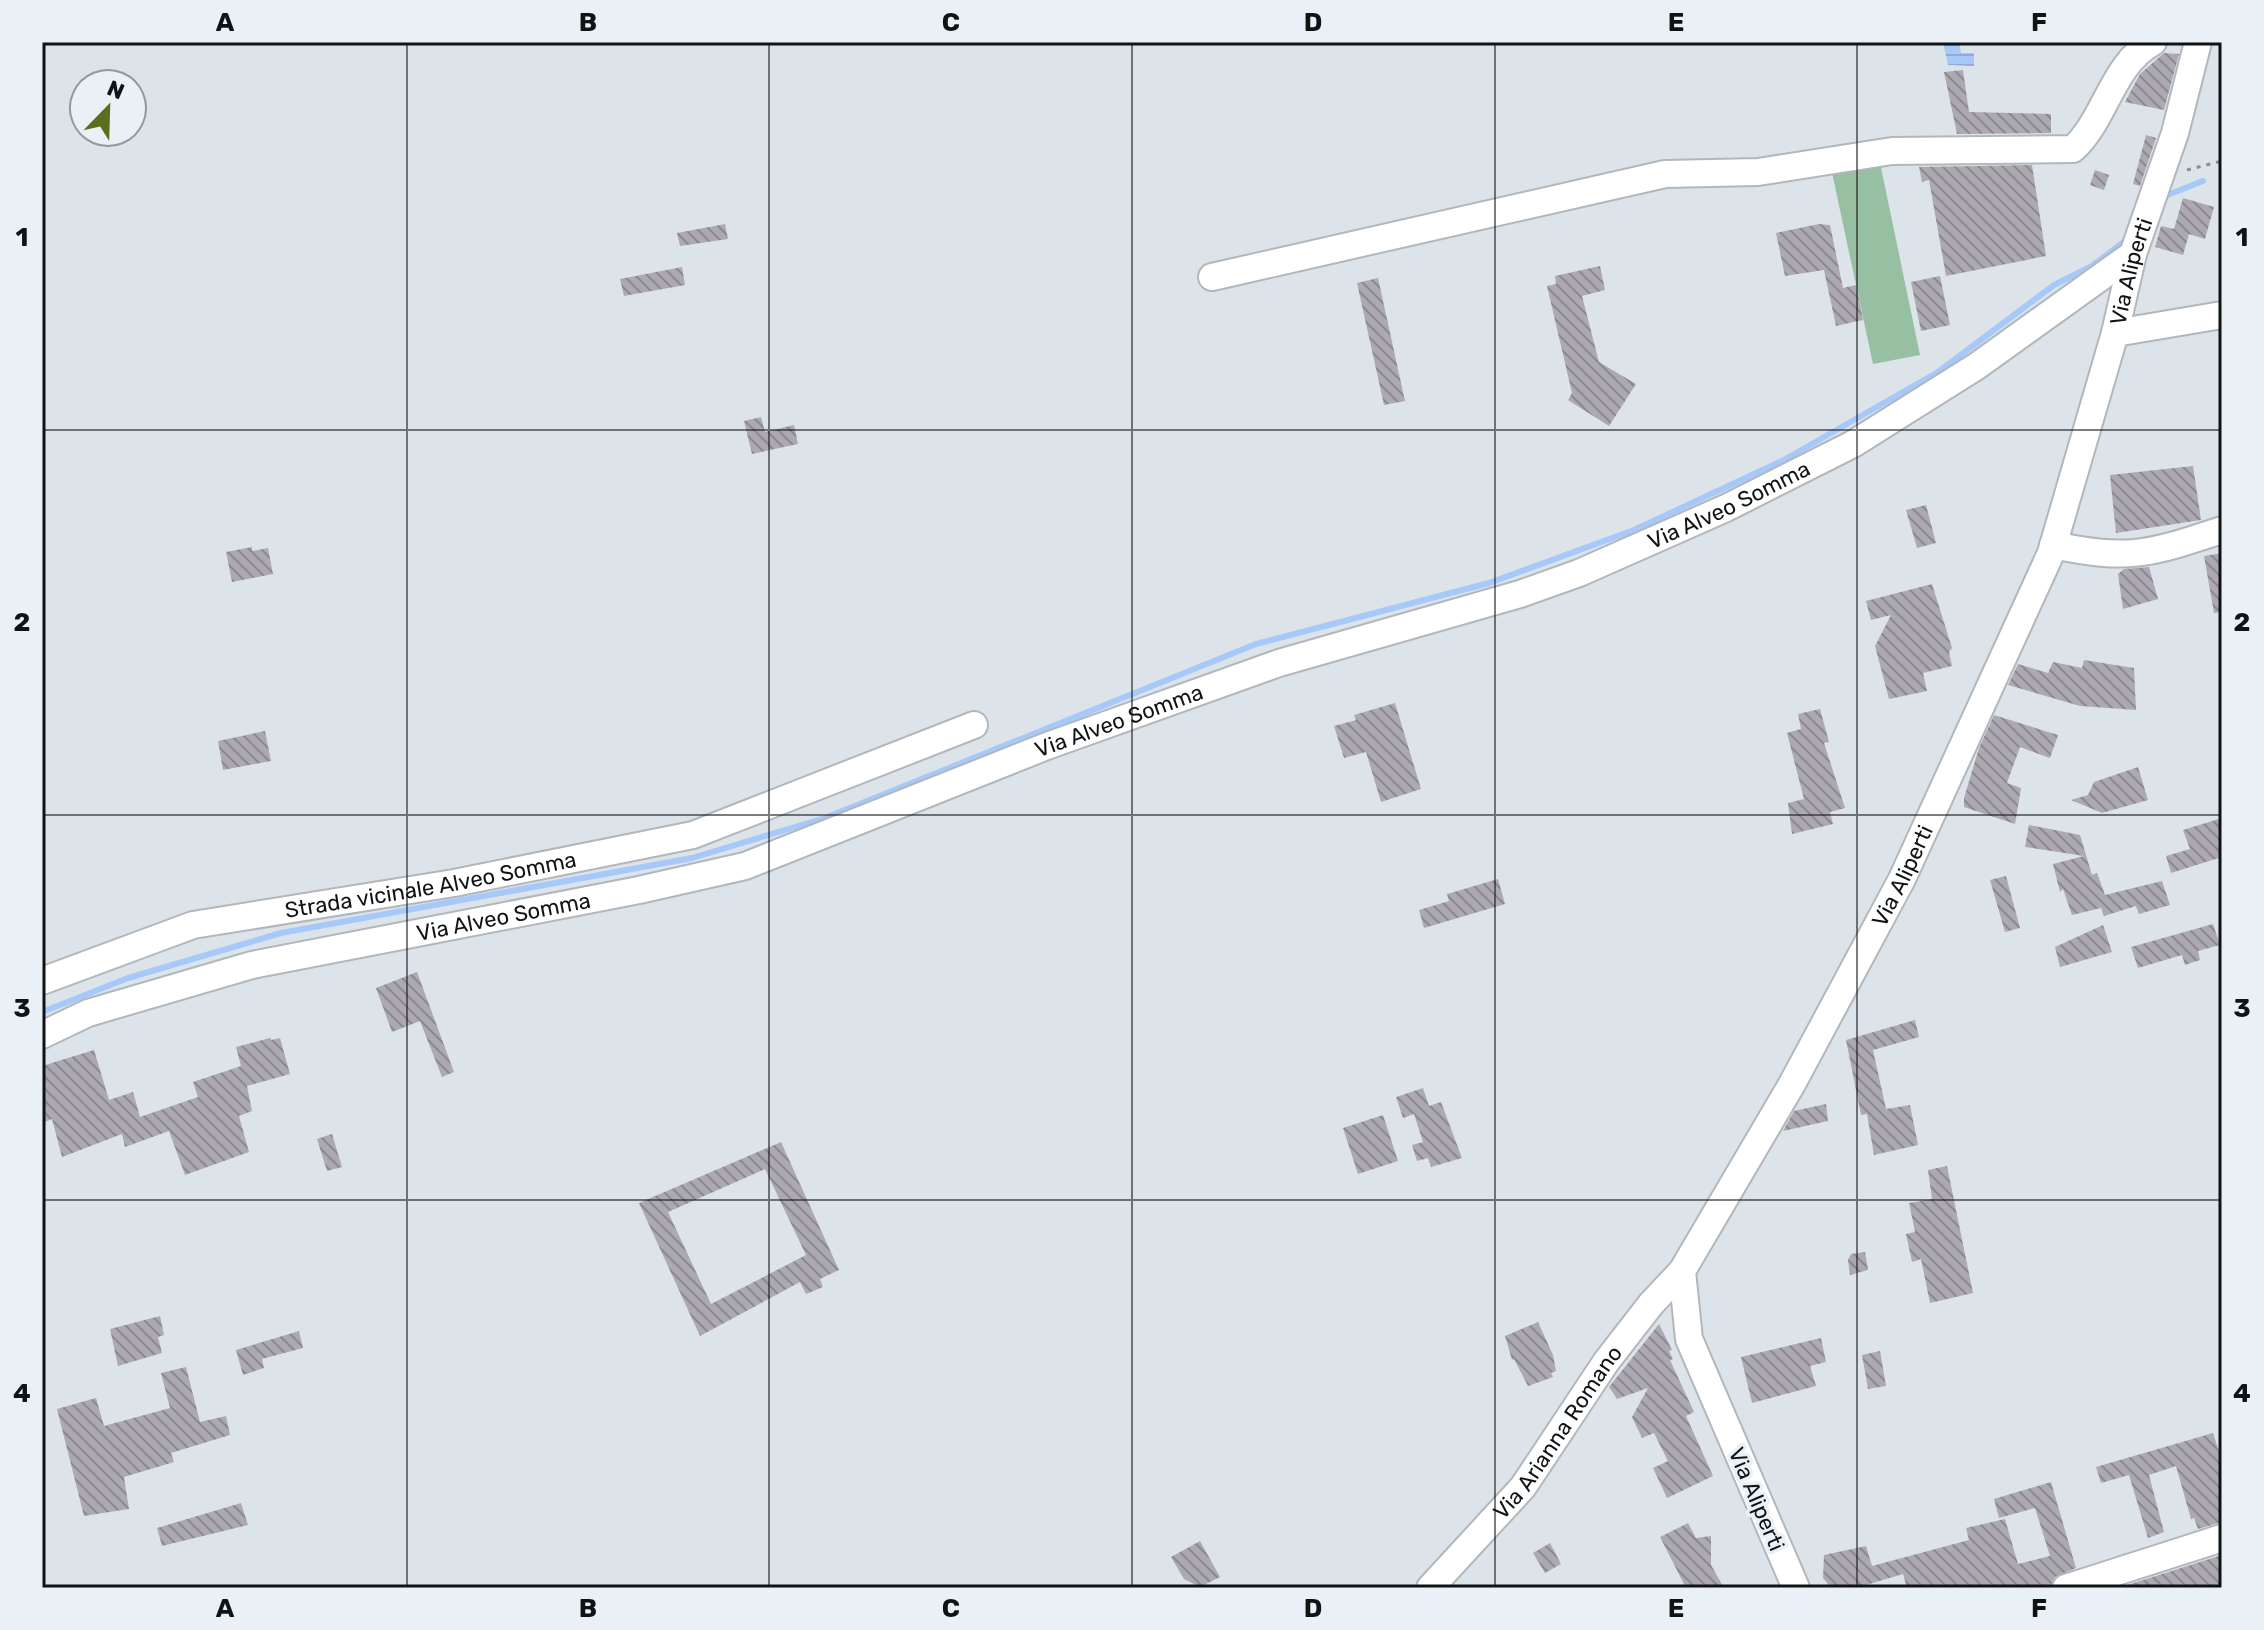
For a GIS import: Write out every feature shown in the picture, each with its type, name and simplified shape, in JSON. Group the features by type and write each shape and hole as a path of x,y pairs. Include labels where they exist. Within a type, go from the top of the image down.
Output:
{"street":[{"path":"1212,277 1665,174 1758,172 1892,151 2073,149 2084,139 2131,58 2153,42"},
{"name":"Via Aliperti","path":"1796,1588 1689,1339 1682,1271 1792,1084 1902,879 2053,545 2115,333 2133,254 2175,133 2198,42"},
{"name":"Via Alveo Somma","path":"42,1035 88,1013 252,965 652,888 745,866 1047,746 1279,663 1520,594 1579,573 1714,514 1853,444 1977,366 2133,254"},
{"path":"2115,333 2222,315"},
{"path":"2053,545 2107,556 2148,554 2222,530"},
{"name":"Strada vicinale Alveo Somma","path":"42,981 193,925 454,883 693,835 974,725"},
{"name":"Via Arianna Romano","path":"1430,1588 1523,1487 1606,1362 1651,1304 1682,1271"},
{"path":"2066,1588 2222,1538"}],"path":[{"path":"2160,178 2222,161"}],"green space":[{"path":"1879,158 1920,355 1873,364 1831,168"}],"water":[{"path":"1943,42 1959,42 1961,53 1974,53 1974,66 1948,65"}],"building":[{"path":"2164,53 2179,54 2164,110 2125,102 2140,74"},
{"path":"1963,70 1969,112 2051,114 2051,133 1957,134 1944,72"},
{"path":"2146,135 2156,138 2140,186 2133,184"},
{"path":"2032,165 2046,256 1946,276 1929,180 1922,182 1919,167"},
{"path":"2095,170 2109,175 2104,190 2090,185"},
{"path":"2183,198 2214,207 2205,239 2189,234 2183,255 2155,247 2161,226 2174,229"},
{"path":"725,224 728,239 680,246 677,233"},
{"path":"1819,224 1830,225 1843,288 1856,285 1863,320 1836,326 1824,270 1785,276 1776,233"},
{"path":"1600,266 1605,290 1582,296 1599,362 1636,384 1609,426 1568,400 1572,393 1547,286 1556,284 1555,276"},
{"path":"682,267 685,285 624,296 620,279"},
{"path":"1940,276 1950,325 1921,331 1911,282"},
{"path":"1378,278 1405,401 1384,405 1357,283"},
{"path":"761,417 765,432 794,425 798,444 752,454 744,421"},
{"path":"2193,466 2201,520 2116,533 2110,475"},
{"path":"1926,505 1936,543 1917,548 1906,510"},
{"path":"252,547 252,551 268,548 273,574 232,582 226,552"},
{"path":"2222,553 2222,612 2214,613 2204,556"},
{"path":"2149,567 2158,599 2123,609 2118,574 2124,569"},
{"path":"1932,584 1952,648 1949,652 1952,666 1923,673 1927,691 1889,699 1875,646 1891,615 1871,620 1866,601"},
{"path":"2084,660 2134,668 2136,710 2080,706 2008,685 2018,664 2048,673 2053,662 2082,668"},
{"path":"1395,703 1421,789 1381,802 1366,752 1344,758 1334,726 1356,720 1354,715"},
{"path":"1820,709 1829,742 1824,743 1845,808 1830,812 1833,824 1792,834 1788,803 1804,799 1787,733 1801,729 1798,714"},
{"path":"1994,715 2058,735 2050,758 2020,747 2007,783 2021,788 2015,824 1964,807 1979,748"},
{"path":"265,731 271,761 223,770 218,741"},
{"path":"2138,767 2148,800 2102,813 2071,800 2088,795 2094,782"},
{"path":"2222,818 2222,857 2171,873 2166,856 2190,849 2183,830"},
{"path":"2029,825 2080,835 2092,875 2097,873 2105,895 2162,881 2170,905 2139,914 2136,906 2104,916 2101,908 2072,915 2063,889 2060,892 2053,864 2084,856 2025,847"},
{"path":"2006,876 2020,928 2005,932 1990,880"},
{"path":"1498,879 1505,904 1424,928 1419,910 1449,901 1447,894"},
{"path":"2213,924 2220,945 2198,951 2200,960 2185,965 2182,955 2138,968 2131,947"},
{"path":"2103,925 2112,952 2060,967 2055,947"},
{"path":"417,972 454,1072 442,1077 420,1021 392,1032 376,988"},
{"path":"1915,1020 1919,1037 1873,1050 1886,1109 1910,1105 1918,1145 1874,1155 1867,1114 1861,1115 1846,1040"},
{"path":"280,1038 290,1074 247,1086 252,1111 239,1116 249,1152 185,1175 169,1131 125,1147 122,1134 62,1157 52,1119 42,1123 42,1066 94,1050 109,1100 133,1092 140,1117 198,1097 193,1082 241,1066 236,1047"},
{"path":"1423,1088 1429,1106 1441,1102 1462,1158 1431,1167 1428,1158 1417,1161 1412,1145 1423,1142 1414,1114 1403,1118 1396,1097"},
{"path":"1826,1104 1828,1121 1783,1131 1794,1111"},
{"path":"1383,1115 1398,1161 1358,1174 1343,1128"},
{"path":"332,1134 342,1167 327,1171 317,1139"},
{"path":"781,1142 839,1270 820,1279 823,1287 806,1294 800,1282 700,1336 639,1203","holes":["765,1169 806,1255 711,1304 668,1212"]},
{"path":"1947,1166 1973,1293 1930,1303 1921,1259 1912,1262 1906,1234 1915,1232 1909,1203 1932,1199 1928,1170"},
{"path":"1865,1252 1868,1270 1850,1275 1848,1260 1851,1254"},
{"path":"160,1316 164,1335 158,1337 162,1353 118,1366 110,1329"},
{"path":"1538,1322 1553,1355 1556,1371 1551,1373 1553,1377 1528,1386 1512,1360 1505,1336"},
{"path":"1659,1324 1672,1350 1669,1351 1673,1359 1670,1360 1694,1412 1686,1416 1713,1476 1667,1498 1653,1468 1668,1461 1654,1433 1642,1438 1632,1417 1648,1388 1617,1399 1609,1387"},
{"path":"299,1331 303,1348 262,1359 264,1368 243,1375 236,1350"},
{"path":"1821,1338 1826,1362 1810,1366 1816,1386 1752,1403 1741,1357"},
{"path":"1880,1351 1886,1386 1868,1389 1862,1355"},
{"path":"186,1367 200,1422 226,1416 230,1435 171,1453 174,1462 124,1477 129,1509 84,1516 57,1409 96,1398 104,1426 170,1408 161,1373"},
{"path":"2213,1433 2219,1452 2222,1451 2222,1522 2198,1529 2194,1518 2191,1519 2176,1466 2149,1475 2164,1532 2148,1538 2129,1475 2101,1483 2096,1467"},
{"path":"2051,1482 2076,1568 2055,1577 2050,1588 1907,1588 1903,1574 1856,1588 1831,1588 1823,1578 1824,1555 1866,1546 1872,1566 1969,1540 1966,1528 2005,1519 2018,1564 2050,1556 2035,1508 1999,1518 1994,1499"},
{"path":"241,1503 248,1525 162,1546 157,1528"},
{"path":"1688,1523 1696,1538 1711,1536 1711,1565 1724,1588 1686,1588 1660,1537"},
{"path":"1200,1541 1220,1577 1200,1587 1184,1579 1171,1557"},
{"path":"1550,1543 1561,1564 1545,1573 1533,1553"},
{"path":"2222,1555 2222,1588 2118,1588"}],"waterway":[{"path":"2165,196 2203,181"},
{"path":"42,1012 128,978 281,933 692,858 825,818 1256,644 1489,583 1634,530 1782,461 1938,372 2054,285 2092,266 2125,241"}]}
